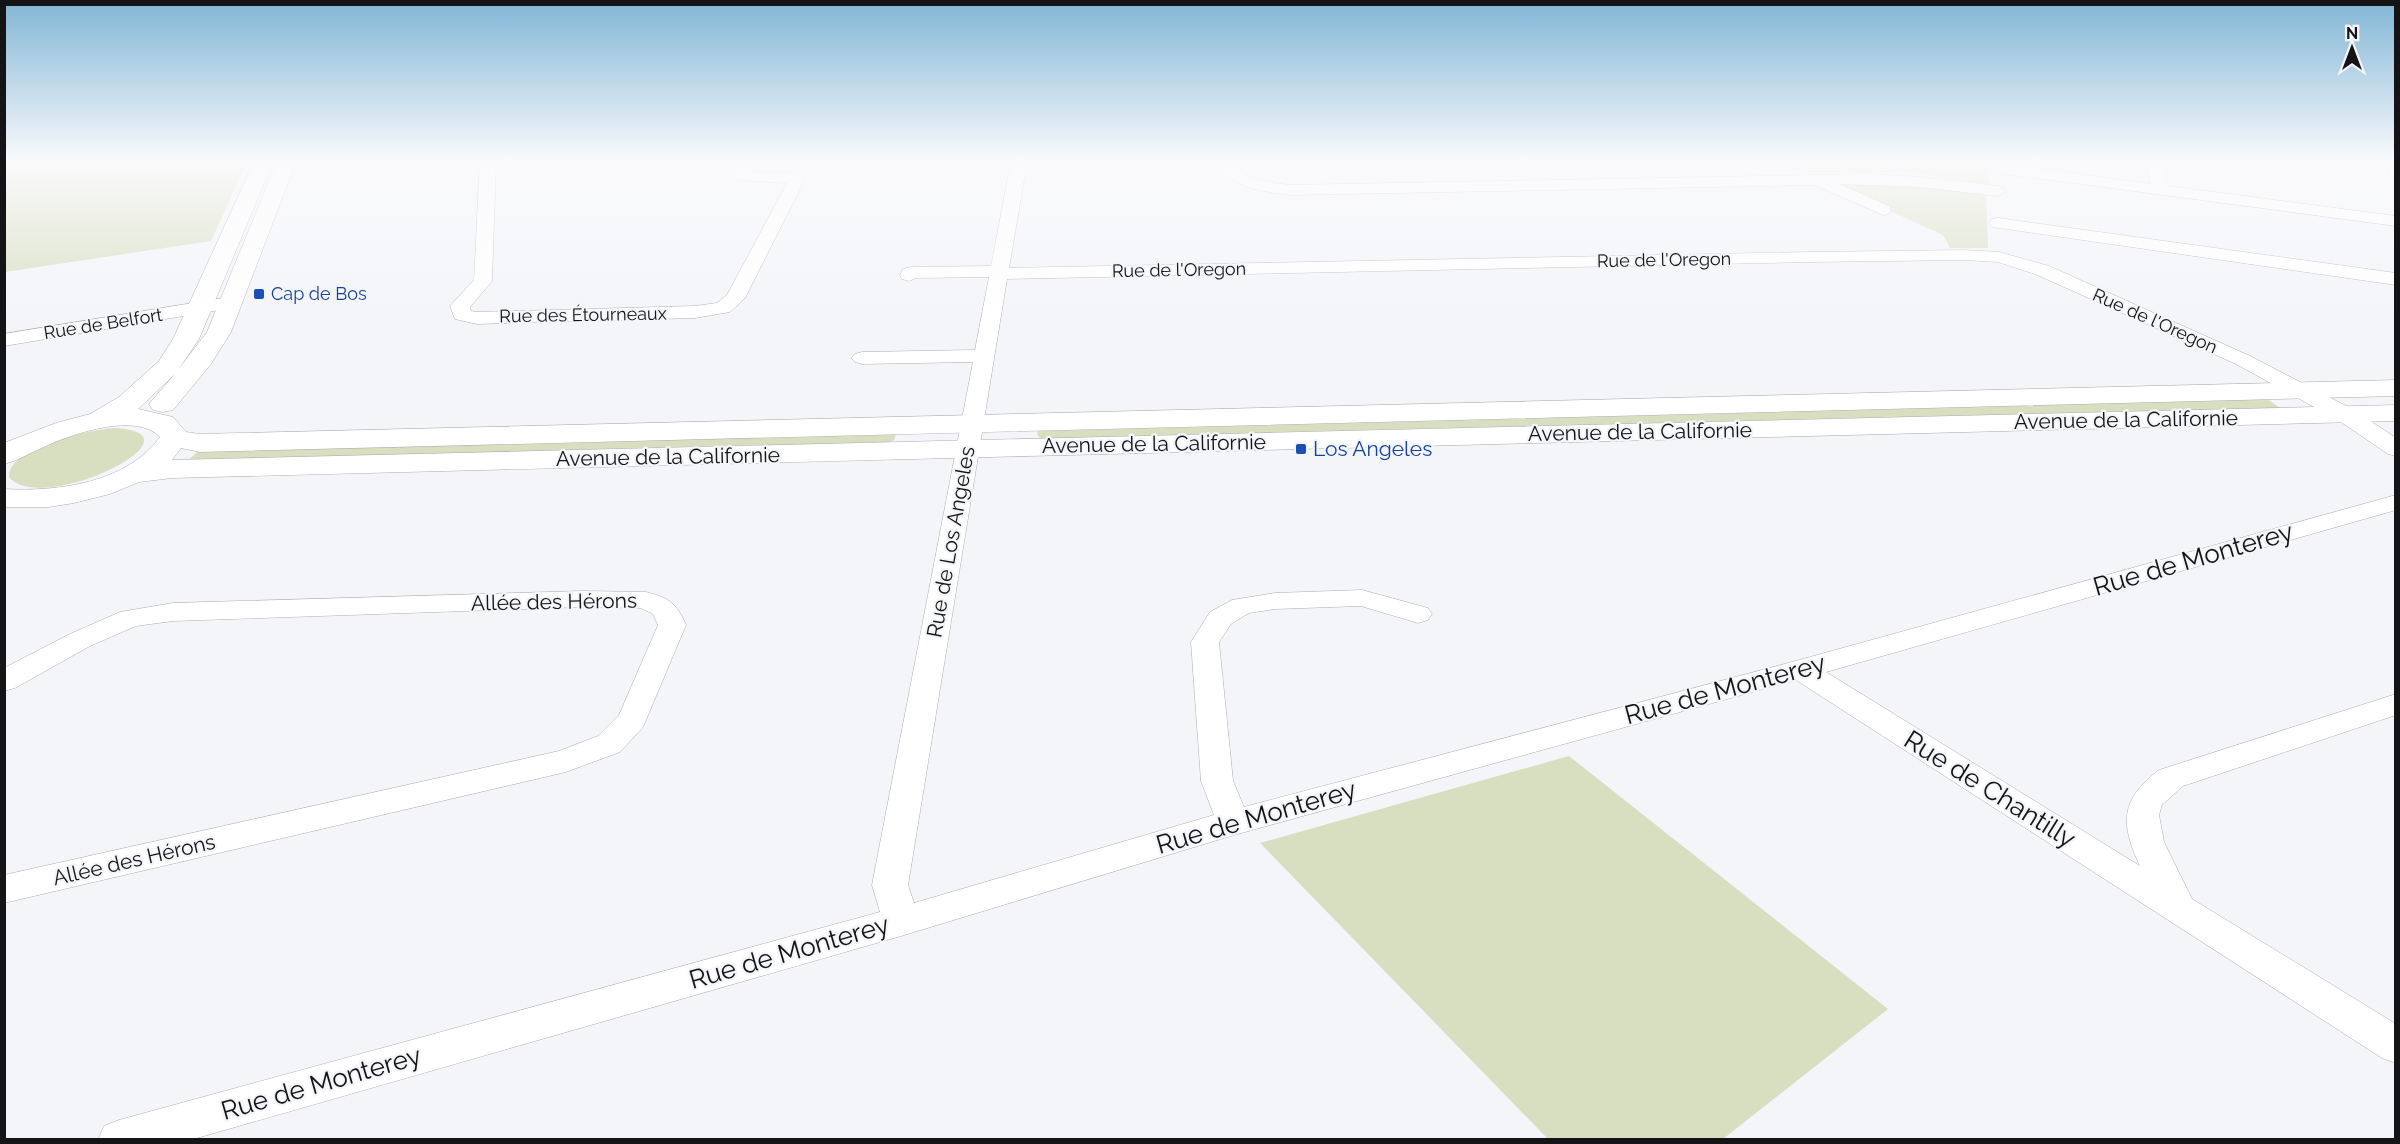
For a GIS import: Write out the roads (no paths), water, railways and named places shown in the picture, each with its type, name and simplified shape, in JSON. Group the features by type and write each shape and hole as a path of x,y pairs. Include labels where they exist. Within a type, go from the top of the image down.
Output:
{"street":[{"path":"4,455 58,430 94,422 129,403 168,366 188,337 241,215"},
{"path":"4,498 41,499 81,492 129,475 158,459 171,447 163,404 202,360 219,332 265,215"},
{"name":"Rue des Étourneaux","path":"486,215 483,280 460,306 462,315 477,318 695,312 723,308 735,298 778,215"},
{"name":"Rue de Los Angeles","path":"902,921 890,885 1009,215"},
{"path":"1998,215 1999,257"},
{"path":"2361,215 2396,220"},
{"path":"1998,223 2396,279"},
{"name":"Rue de l'Oregon","path":"909,275 910,273 1780,258 1964,255 1999,257 2042,270 2243,360 2301,390"},
{"name":"Rue de Belfort","path":"4,340 230,303"},
{"path":"862,358 985,356"},
{"name":"Avenue de la Californie","path":"129,475 172,469 969,436 2396,388"},
{"path":"2301,390 2346,415 2396,449"},
{"name":"Avenue de la Californie","path":"94,422 141,418 200,442 969,436 2396,413"},
{"path":"4,514 41,499"},
{"name":"Rue de Monterey","path":"119,1140 902,921 1234,822 1800,669 2396,502"},
{"name":"Allée des Hérons","path":"4,681 80,640 130,618 173,612 583,598 646,600 665,609 672,625 632,720 609,744 566,761 4,889"},
{"path":"1234,822 1217,781 1205,642 1221,618 1242,606 1362,598 1418,614"},
{"name":"Rue de Chantilly","path":"1800,669 2396,1046"},
{"path":"2180,909 2149,848 2143,824 2144,806 2156,790 2171,778 2396,704"}],"place":[{"name":"Cap de Bos","path":"259,294"},
{"name":"Los Angeles","path":"1301,449"}]}
